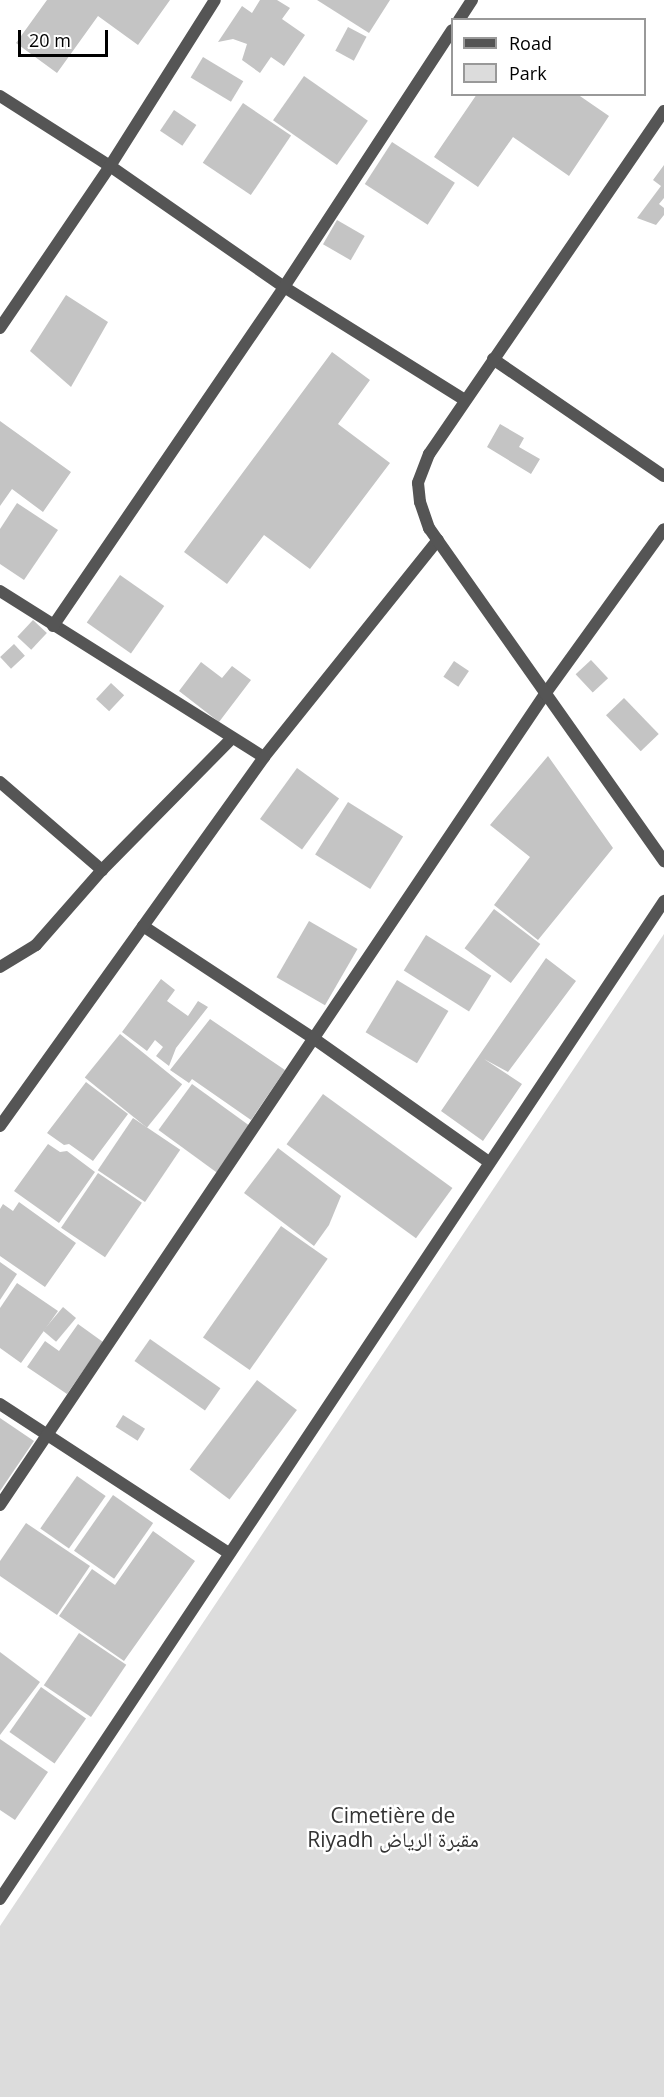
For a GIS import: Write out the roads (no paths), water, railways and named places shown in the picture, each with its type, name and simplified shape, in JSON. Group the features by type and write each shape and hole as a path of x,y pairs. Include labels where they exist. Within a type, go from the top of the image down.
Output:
{"street":[{"path":"0,328 110,166 215,0"},
{"path":"460,18 472,0"},
{"path":"53,626 284,287 451,33"},
{"path":"0,96 110,166 284,287 465,400"},
{"path":"664,111 429,454 418,483 420,502 429,528 664,861"},
{"path":"493,359 664,476"},
{"path":"0,1505 545,694 664,529"},
{"path":"0,1126 264,757 438,540"},
{"path":"0,591 264,757"},
{"path":"0,968 36,945 102,870 232,738"},
{"path":"0,782 102,870"},
{"path":"0,1899 664,901"},
{"path":"143,926 313,1038 489,1162"},
{"path":"0,1404 229,1553"}],"park label":[{"name":"Cimetière de Riyadh مقبرة الرياض","path":"393,1827"}]}
